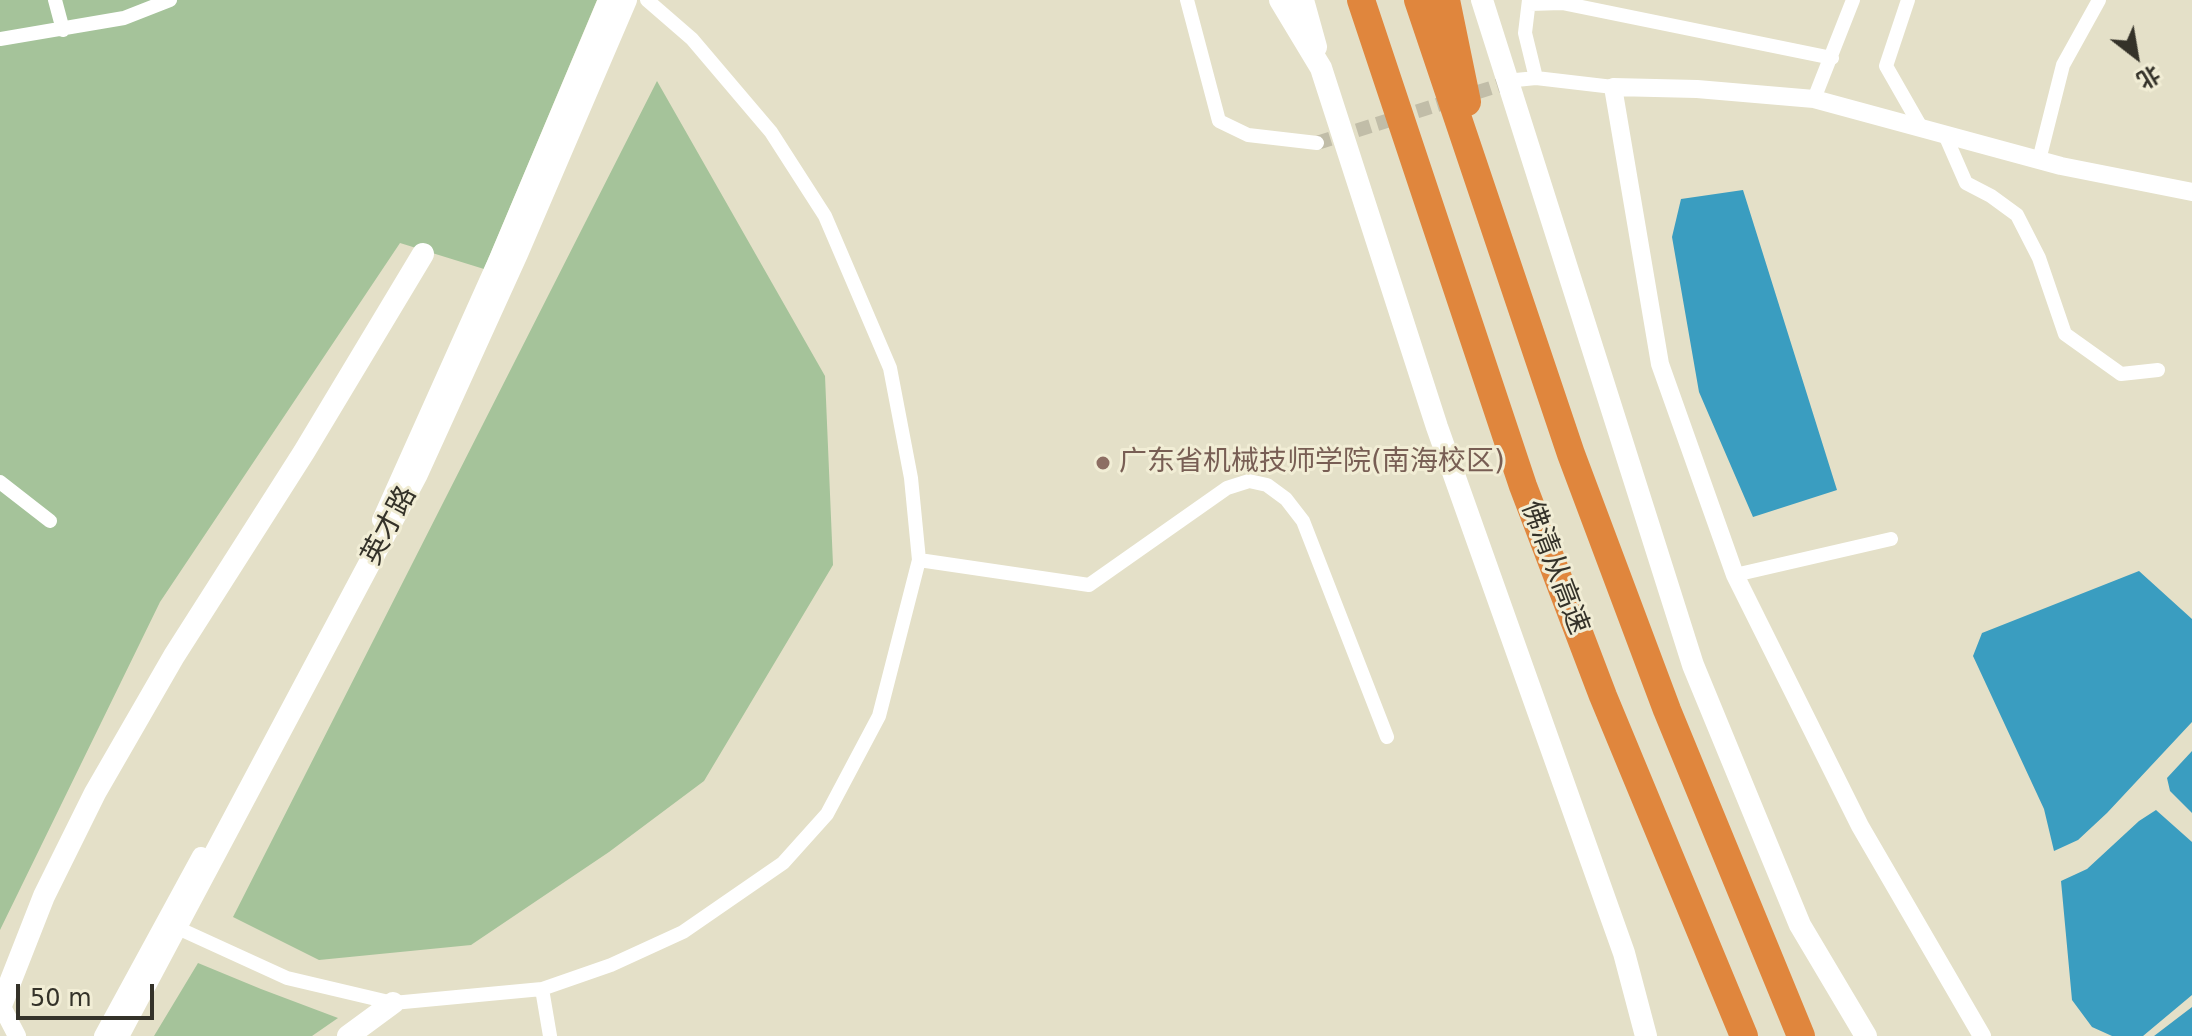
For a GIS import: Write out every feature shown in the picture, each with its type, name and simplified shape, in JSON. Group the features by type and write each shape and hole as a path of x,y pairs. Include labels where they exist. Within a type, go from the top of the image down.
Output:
{"highway":[{"name":"佛清从高速","path":"1361,0 1488,386 1549,557 1744,1036"},
{"name":"佛清从高速","path":"1418,0 1555,410 1667,710 1801,1036"},
{"path":"1446,0 1487,209"}],"main road":[{"name":"英才路","path":"109,1035 417,474 517,254 626,0"},
{"path":"1280,0 1321,68"},
{"path":"1303,0 1321,68 1437,427 1624,953 1646,1036"},
{"path":"1482,0 1693,665 1800,925 1866,1036"},
{"path":"1,1007 44,896 95,793 174,656 304,452 423,254"},
{"path":"348,1036 393,1003"}],"street":[{"path":"55,0 63,30"},
{"path":"0,39 124,18 170,0"},
{"name":"英才路","path":"170,924 397,488 607,0"},
{"path":"170,924 287,978 393,1003 542,989 611,965 683,932 783,863 827,814 879,716 919,560 911,478 890,368 825,216 771,132 692,39 647,0"},
{"path":"1187,0 1219,121 1248,135 1317,143"},
{"path":"1814,99 1853,0"},
{"path":"1908,0 1886,66 1922,129"},
{"path":"2039,160 2063,65 2099,0"},
{"path":"1536,78 1525,33 1529,2 1562,2 1832,58"},
{"path":"1516,80 1536,78 1613,87 1697,89 1814,99 2039,160 2192,192"},
{"path":"1613,87 1660,364 1735,575 1860,826 1982,1036"},
{"path":"1945,135 1966,183 2017,215 2039,258 2065,334 2121,374 2158,370"},
{"path":"919,560 1089,585 1227,488 1249,481 1267,485 1286,499 1303,521 1387,737"},
{"path":"0,482 50,521"},
{"path":"1735,575 1891,539"},
{"path":"542,989 550,1036"},
{"path":"1,1007 17,1036"}],"green space":[{"path":"0,0 597,0 484,269 400,243 160,602 0,930"},
{"path":"657,81 825,376 833,565 704,781 609,852 471,945 319,960 233,917"},
{"path":"198,963 338,1018 312,1036 154,1036"}],"water":[{"path":"1743,190 1837,490 1753,517 1699,392 1672,237 1681,199"},
{"path":"2139,571 2192,619 2192,722 2107,813 2078,840 2054,851 2044,809 1973,656 1982,633"},
{"path":"2192,751 2192,813 2170,791 2167,778"},
{"path":"2156,810 2192,842 2192,995 2143,1036 2112,1036 2092,1027 2072,1000 2061,881 2087,869 2139,821"},
{"path":"2192,1007 2192,1036 2154,1036"}],"tunnel":[{"path":"1317,143 1516,80"}],"place":[{"name":"广东省机械技师学院(南海校区)","path":"1103,463"}]}
